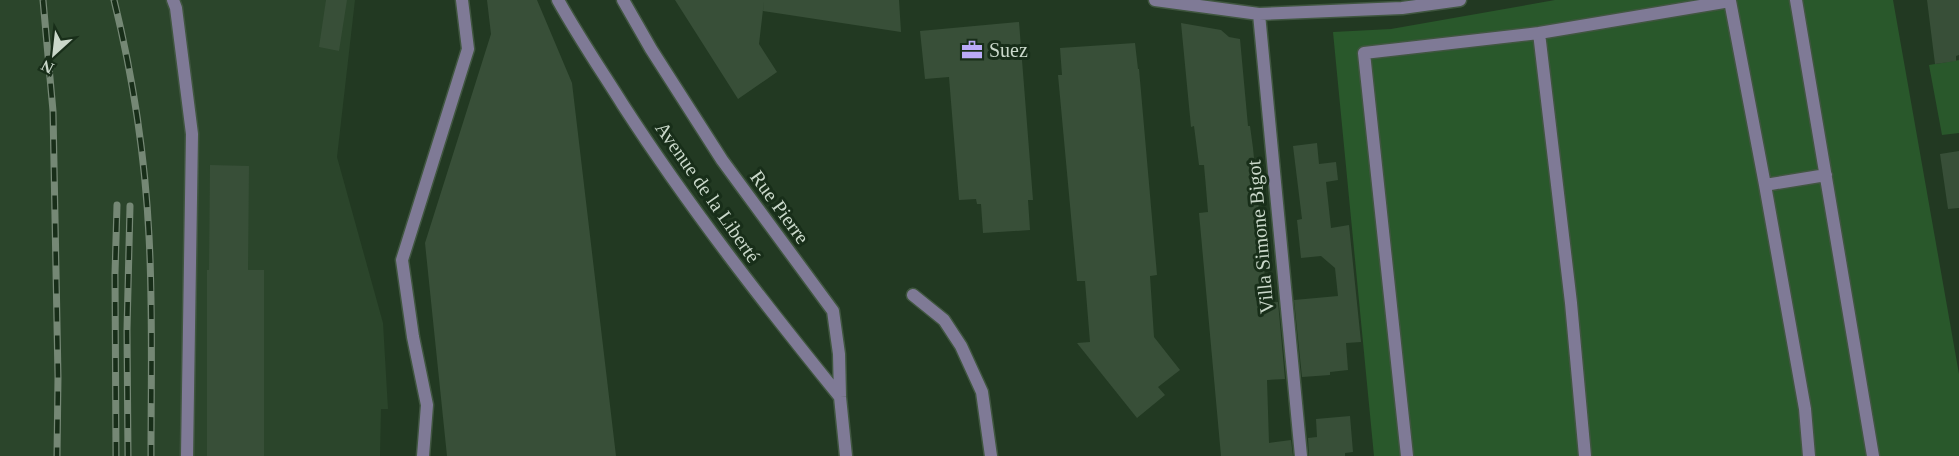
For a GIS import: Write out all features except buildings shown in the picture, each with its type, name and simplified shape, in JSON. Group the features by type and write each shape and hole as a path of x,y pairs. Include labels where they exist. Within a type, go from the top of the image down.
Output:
{"street":[{"path":"173,0 176,8 192,134 187,456"},
{"path":"423,456 427,405 413,337 402,260 468,49 462,0"},
{"name":"Avenue de la Liberté","path":"558,0 667,173 753,290 840,397"},
{"name":"Rue Pierre","path":"623,0 651,49 722,160 833,311 839,354 840,397 846,456"},
{"path":"1155,0 1183,2 1259,15 1460,0"},
{"path":"1796,0 1873,456"},
{"path":"1407,456 1364,53 1539,33 1731,1 1804,409 1809,456"},
{"name":"Villa Simone Bigot","path":"1259,15 1300,456"},
{"path":"1539,33 1585,456"},
{"path":"1765,184 1826,175"},
{"path":"913,295 945,320 961,346 982,392 991,456"}],"shaded area":[{"path":"0,0 355,0 337,157 383,323 388,409 381,409 380,456 0,456"},
{"path":"1555,0 1893,0 1959,374 1959,456 1374,456 1333,32 1391,29"},
{"path":"1959,60 1959,133 1942,135 1929,65"}],"railway":[{"path":"43,0 53,111 58,377 57,456"},
{"path":"114,0 127,58 145,176 151,291 151,456"},
{"path":"116,456 117,205"},
{"path":"128,456 127,330 130,206"}],"place":[{"name":"Suez","path":"972,50"}]}
